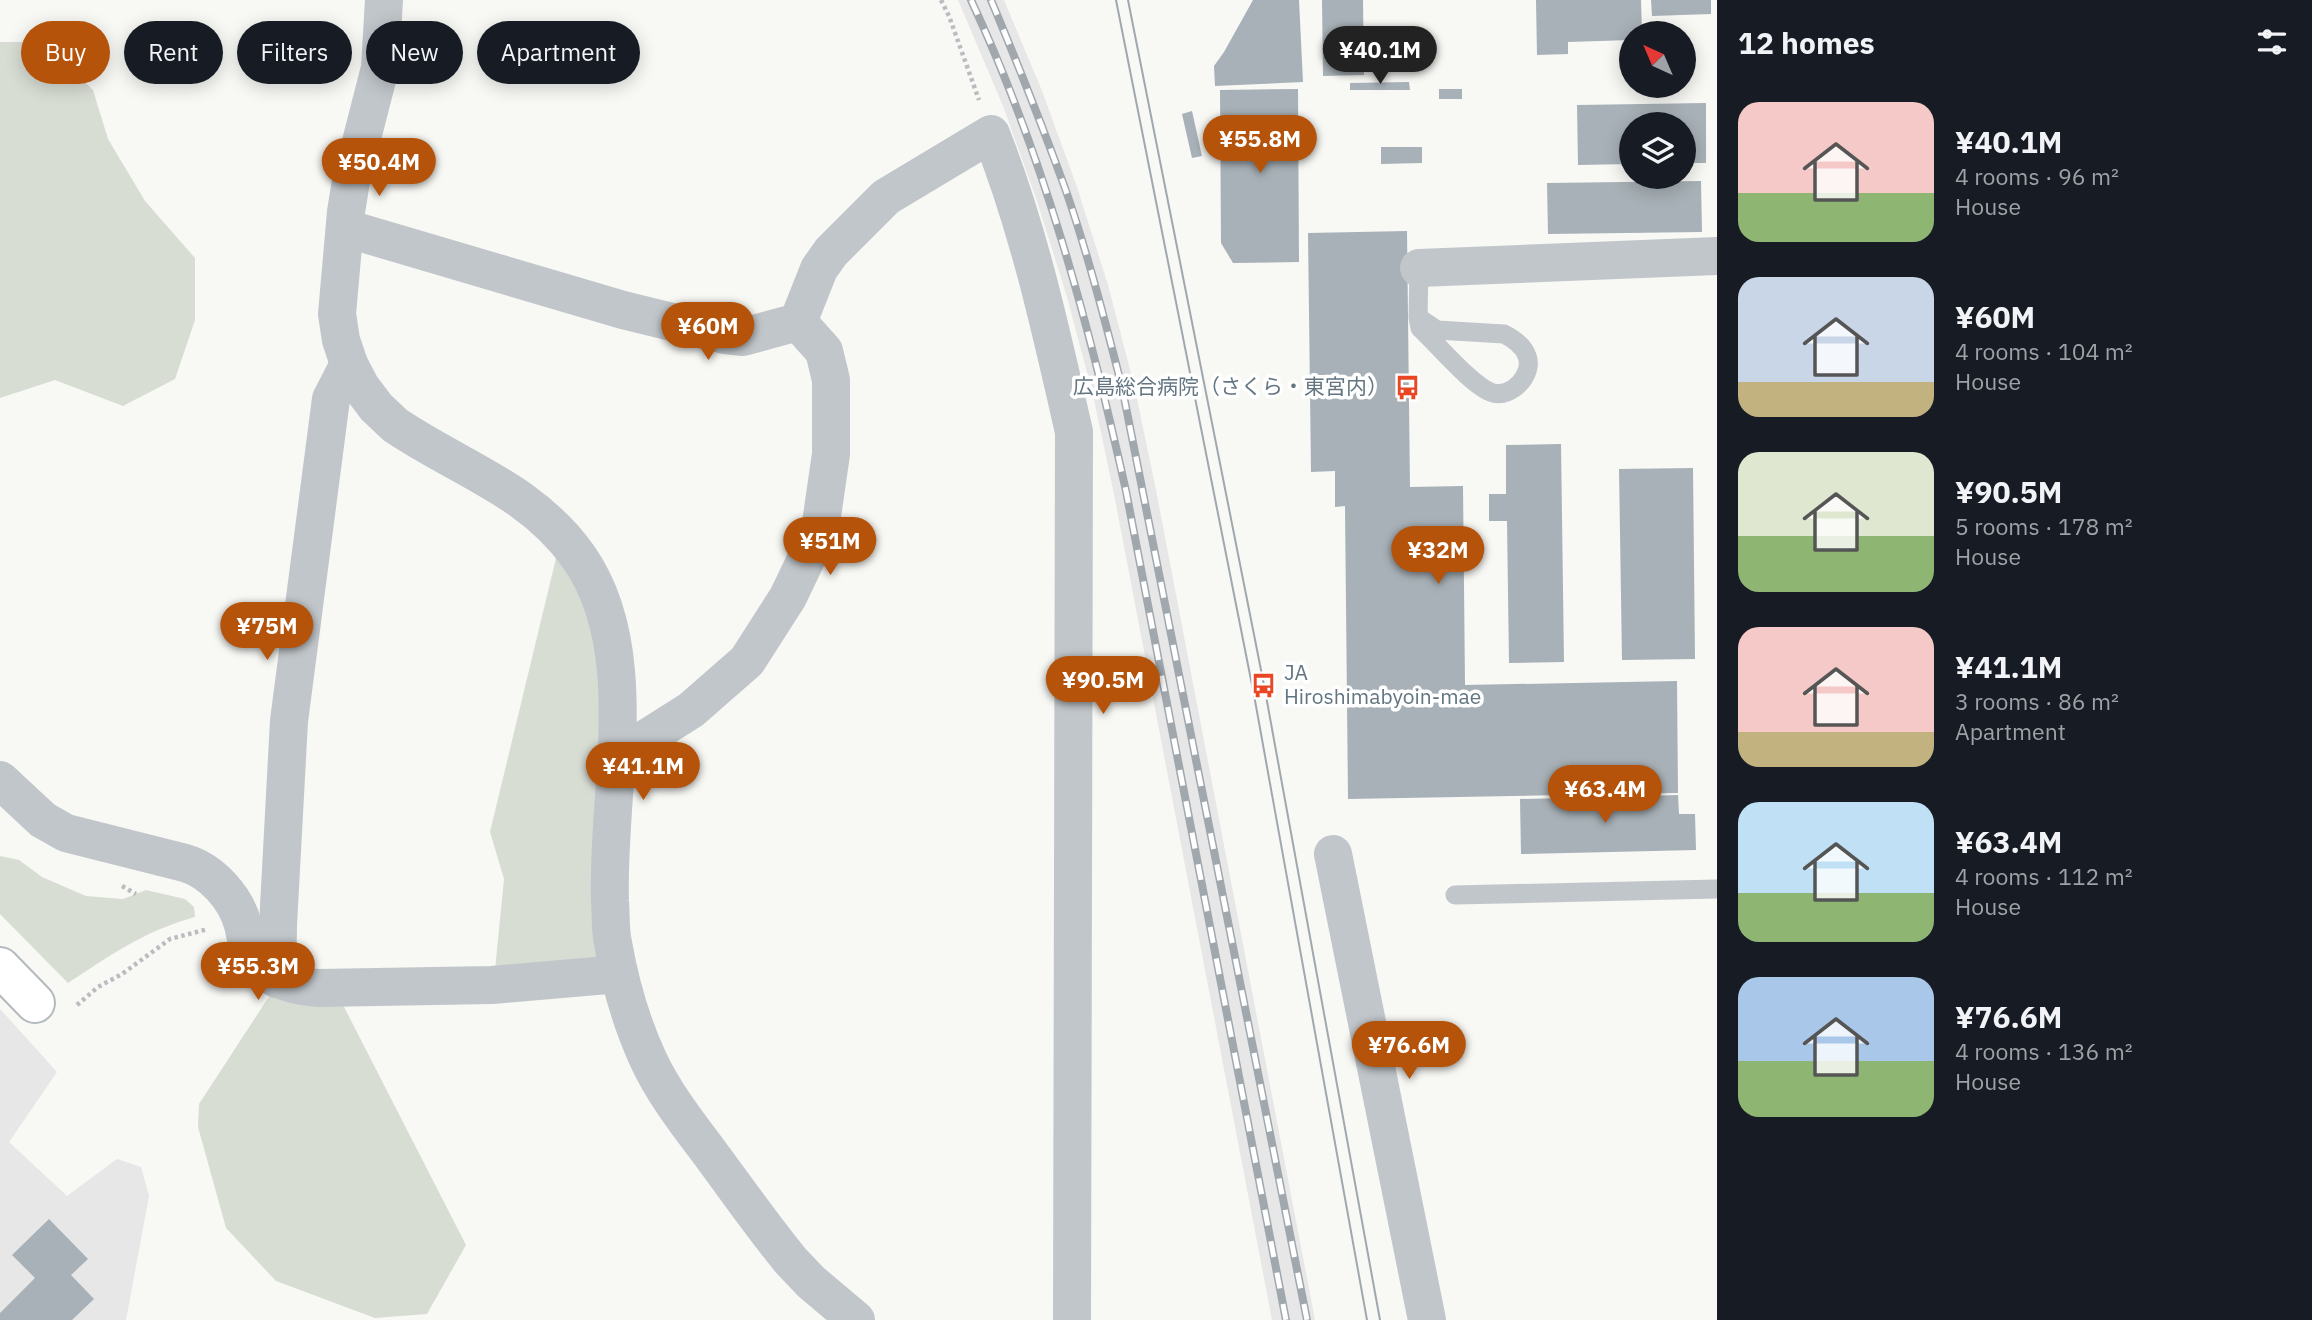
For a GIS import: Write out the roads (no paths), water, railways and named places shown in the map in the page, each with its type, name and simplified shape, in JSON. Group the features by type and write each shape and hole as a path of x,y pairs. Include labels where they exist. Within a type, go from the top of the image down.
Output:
{"street":[{"path":"384,0 380,68 351,181 345,228 337,314 341,340 349,364 376,407 395,425 530,504 556,529 579,557 597,589 610,623 616,659 618,695 610,877 612,940 625,1002 649,1061 682,1115 791,1261 811,1282 856,1320"},
{"path":"798,322 825,260 886,197 991,134 1015,198 1046,309 1074,432 1072,1320"},
{"path":"345,228 623,310 725,335 743,337 798,322"},
{"path":"1419,268 1717,256"},
{"path":"615,758 691,710 747,661 788,597 820,530 831,454 831,380 824,351 798,322"},
{"path":"277,979 278,912 289,720 331,399 349,364"},
{"path":"0,780 43,820 66,833 195,867 229,895 243,923 247,946 253,960 264,972 277,979 303,987 318,988 492,985 620,974"},
{"path":"1333,854 1427,1320"},
{"path":"0,967 36,1003"}],"lane":[{"path":"1418,317 1437,330 1504,334 1514,339 1523,347 1528,358 1528,368 1523,379 1505,393 1494,393 1480,387 1420,328 1418,317 1419,268"},
{"path":"1455,895 1717,889"}],"tram line":[{"path":"1116,0 1254,695 1367,1320"},
{"path":"1128,0 1264,685 1380,1320"}],"railway":[{"path":"971,0 1021,119 1042,180 1080,303 1112,428 1286,1320"},
{"path":"991,0 1065,188 1089,263 1122,387 1307,1320"}],"place":[{"name":"広島総合病院（さくら・東宮内）","path":"1408,387"},
{"name":"JA Hiroshimabyoin-mae","path":"1264,685"}]}
